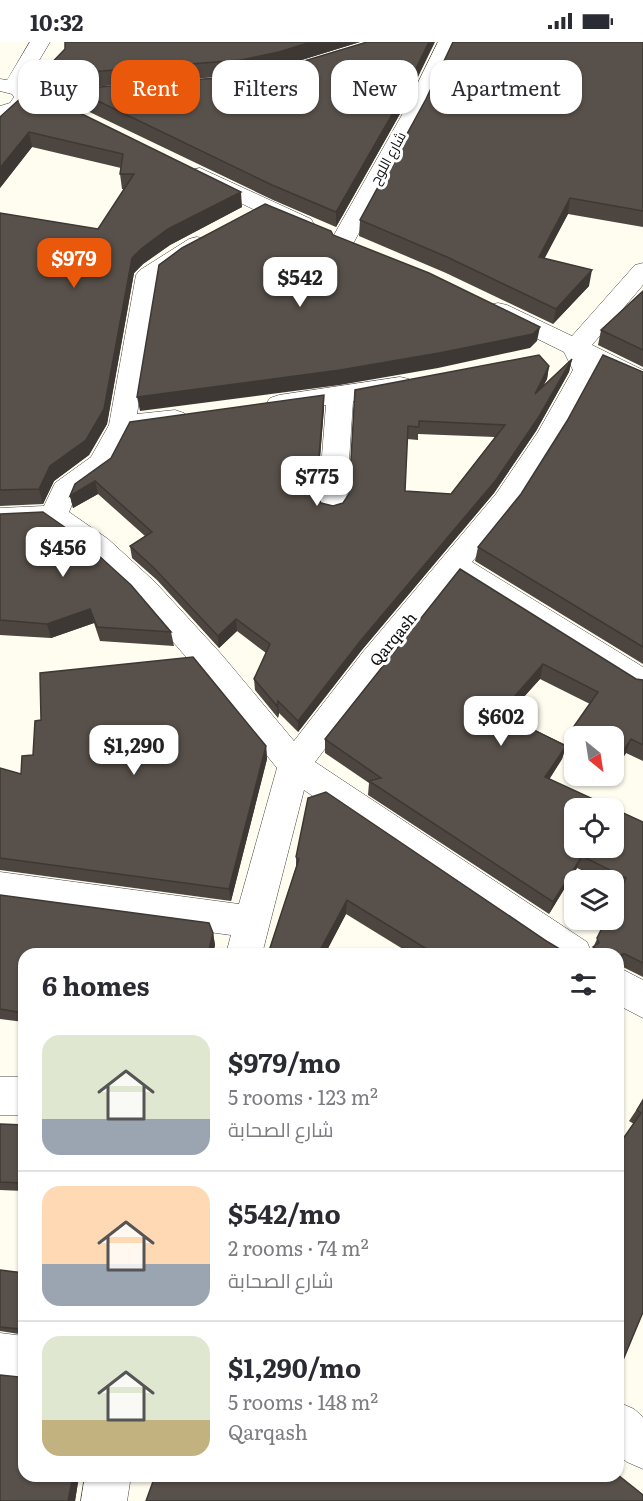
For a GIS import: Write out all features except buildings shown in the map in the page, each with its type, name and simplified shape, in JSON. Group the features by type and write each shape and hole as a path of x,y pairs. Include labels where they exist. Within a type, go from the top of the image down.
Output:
{"street":[{"path":"33,60 40,42"},
{"name":"شارع اللوح","path":"177,164 254,213 353,246 448,42"},
{"path":"0,113 17,107 18,102"},
{"path":"72,114 79,117"},
{"path":"53,515 65,490 78,478 101,463 122,425 147,275 174,256 214,235"},
{"path":"534,357 575,349 643,270"},
{"path":"480,301 643,380"},
{"name":"Qarqash","path":"249,938 294,765 374,661 506,501 549,435 586,370 575,349"},
{"path":"257,408 427,380"},
{"path":"332,506 340,395"},
{"path":"122,425 198,416"},
{"path":"0,518 53,515 98,546 145,590 211,664 294,765 564,948"},
{"path":"454,565 643,682"},
{"path":"0,888 249,938"},
{"path":"624,988 643,1001"},
{"path":"0,1096 18,1096"},
{"path":"0,1354 18,1357"},
{"path":"624,1430 643,1446"},
{"path":"104,1501 107,1482"}]}
